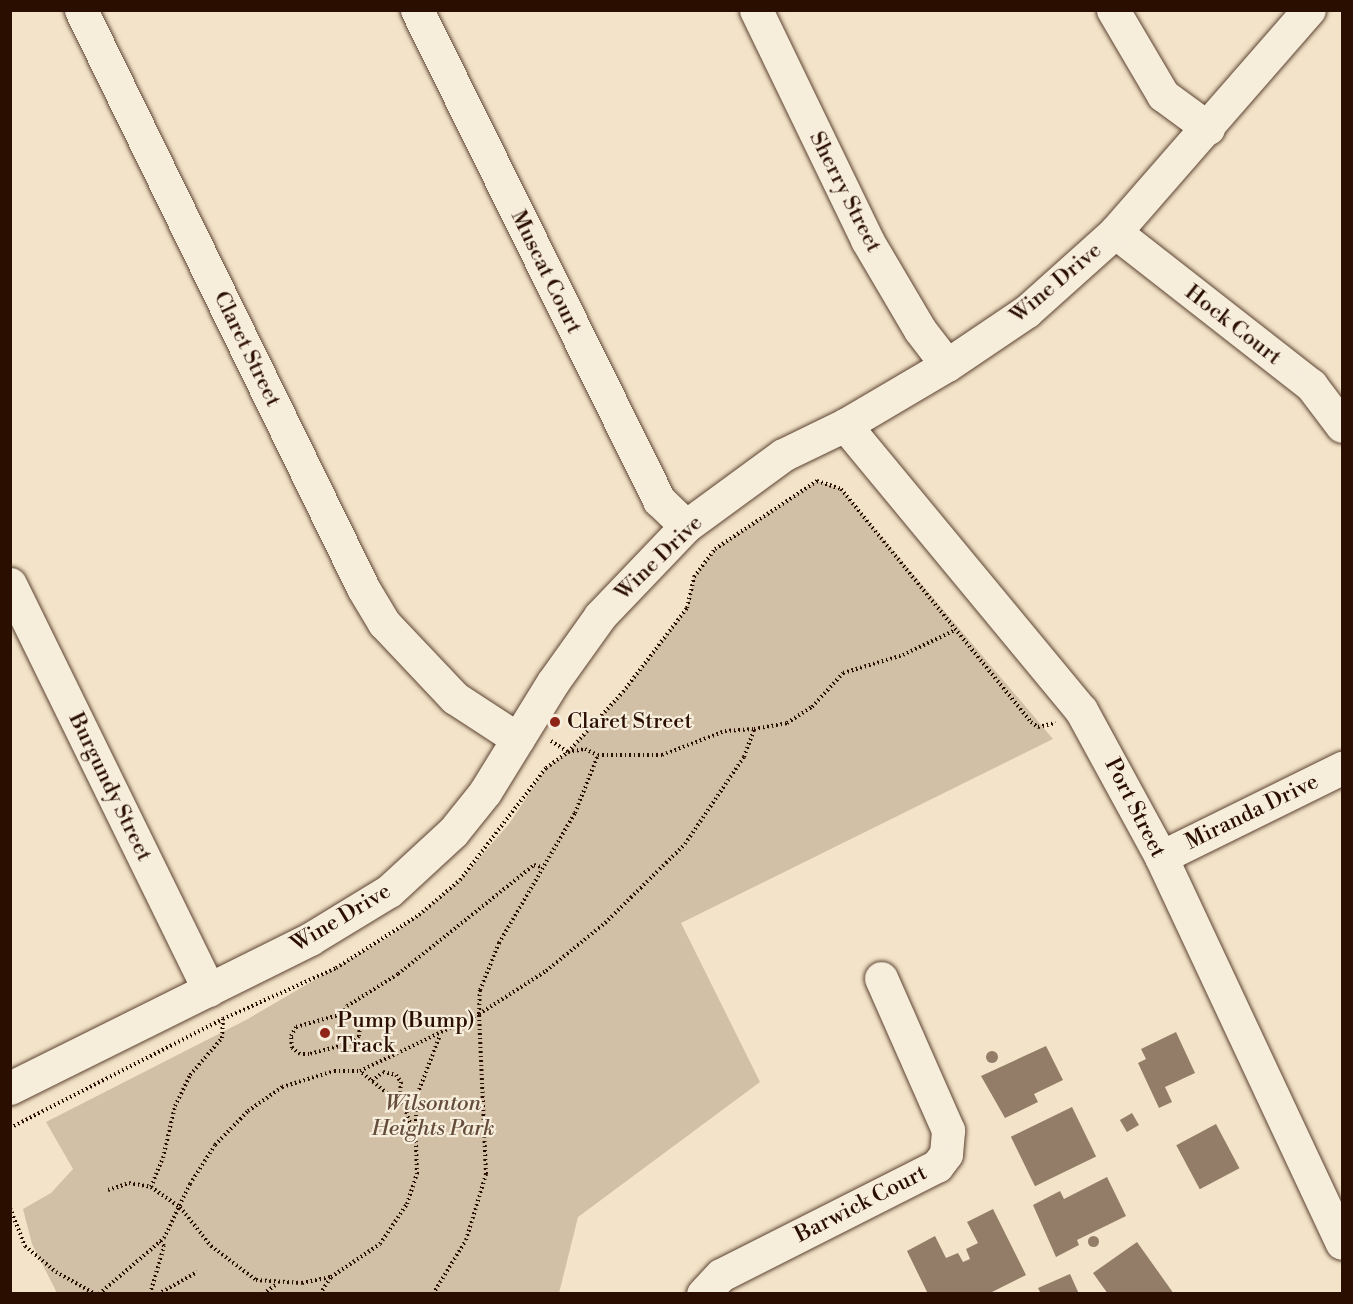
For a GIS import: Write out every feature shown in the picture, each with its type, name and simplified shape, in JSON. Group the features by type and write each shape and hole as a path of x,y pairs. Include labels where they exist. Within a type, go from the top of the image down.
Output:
{"street":[{"name":"Claret Street","path":"81,10 363,588 384,623 455,698 522,733"},
{"name":"Muscat Court","path":"417,10 659,500 686,526"},
{"name":"Sherry Street","path":"756,10 867,240 920,330 947,365"},
{"path":"1113,10 1163,95 1208,128"},
{"name":"Wine Drive","path":"10,1088 209,990 350,917 389,891 453,832 485,792 600,616 686,526 783,455 844,425 947,365 1027,311 1115,232 1309,10"},
{"name":"Hock Court","path":"1115,232 1311,385 1342,426"},
{"name":"Port Street","path":"844,425 1081,710 1161,857 1338,1223"},
{"name":"Burgundy Street","path":"10,584 209,990"},
{"name":"Miranda Drive","path":"1161,857 1342,768"},
{"name":"Barwick Court","path":"703,1293 721,1275 937,1166 946,1154 948,1130 880,978"}],"path":[{"path":"568,752 668,635 687,608 694,577 715,549 817,481 841,489 1031,722 1038,727 1050,726 1081,710"},
{"path":"522,733 568,752 585,749 598,755 662,754 725,731 787,723 812,707 843,673 903,655 955,630"},
{"path":"10,1208 25,1246 56,1272 97,1293 160,1241 215,1145 248,1111 282,1087 334,1071 360,1071 440,1035 479,1014 546,971 606,923 685,844 744,757 754,729"},
{"path":"433,1293 466,1240 486,1174 480,990 499,944 541,867 575,813 598,755"},
{"path":"342,1014 354,1017 360,1026 359,1036 351,1043 309,1054 300,1054 292,1048 291,1036 296,1027 342,1014 347,1006 398,974 534,865 541,867"},
{"path":"151,1187 163,1158 175,1106 190,1075 222,1038 223,1019"},
{"path":"320,1293 332,1277 380,1244 397,1220 417,1174 416,1098 440,1035"},
{"path":"360,1071 399,1104 416,1139"},
{"path":"372,1081 383,1072 396,1075 402,1088 399,1104"},
{"path":"108,1190 129,1183 151,1187 180,1207 211,1246 233,1266 256,1280 278,1283 332,1277"},
{"path":"150,1293 164,1246 160,1241"},
{"path":"158,1293 197,1272"},
{"path":"262,1293 278,1283"}],"green space":[{"name":"Wilsonton Heights Park","path":"817,481 841,489 1053,739 681,923 760,1082 578,1217 559,1293 57,1293 32,1244 23,1209 51,1193 73,1169 46,1122 246,1020 390,936 419,915 460,880 509,824 546,768 568,752 623,692 687,608 694,577 715,549"}],"building":[{"path":"1176,1032 1195,1073 1165,1087 1172,1102 1159,1108 1138,1063 1146,1059 1141,1049"},
{"path":"1046,1046 1063,1080 1034,1094 1038,1102 1005,1118 981,1076"},
{"path":"992,1051 998,1057 992,1063 986,1057"},
{"path":"1072,1107 1096,1156 1035,1186 1011,1137"},
{"path":"1132,1113 1139,1125 1127,1132 1120,1120"},
{"path":"1216,1124 1239,1168 1200,1189 1176,1145"},
{"path":"1107,1177 1126,1216 1077,1240 1079,1245 1056,1257 1033,1205 1060,1191 1064,1199"},
{"path":"993,1209 1026,1275 988,1294 928,1294 907,1251 935,1236 946,1258 958,1253 963,1262 970,1259 966,1249 978,1243 967,1222"},
{"path":"1093,1236 1097,1237 1097,1245 1093,1246 1089,1245 1088,1241 1089,1237"},
{"path":"1137,1242 1174,1294 1108,1294 1093,1273"},
{"path":"1070,1274 1079,1294 1041,1294 1038,1288"}],"place":[{"name":"Claret Street","path":"555,722"},
{"name":"Pump (Bump) Track","path":"325,1033"}]}
